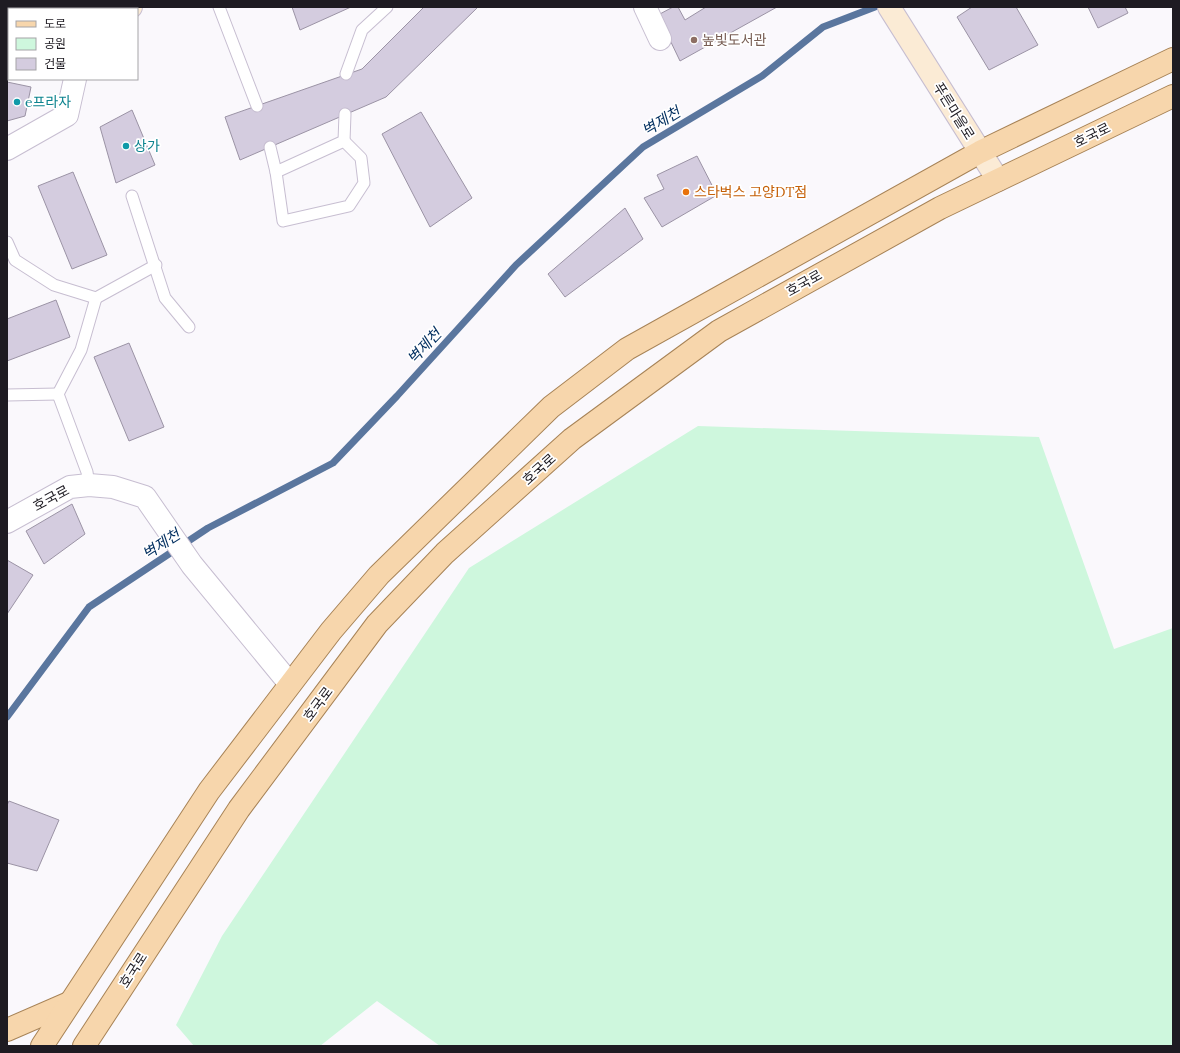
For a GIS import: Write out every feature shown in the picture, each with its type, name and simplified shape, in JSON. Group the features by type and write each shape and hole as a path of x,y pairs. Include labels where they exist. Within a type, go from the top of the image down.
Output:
{"main road":[{"name":"호국로","path":"42,1046 209,791 331,631 379,575 551,407 627,349 980,152 1173,59"},
{"name":"호국로","path":"84,1046 239,809 377,624 445,553 572,439 718,331 940,208 1173,96"},
{"path":"7,1030 69,1003"}],"street":[{"path":"644,7 660,39"},
{"name":"푸른마을로","path":"889,7 998,180"},
{"path":"7,149 67,115 75,80"},
{"name":"호국로","path":"7,522 70,487 89,485 113,487 145,497 192,564 290,684"}],"lane":[{"path":"219,7 257,106"},
{"path":"346,74 362,30 387,7"},
{"path":"270,147 276,172 283,221 349,206 364,183 362,158 344,141 345,114"},
{"path":"276,172 344,141"},
{"path":"132,196 156,265 165,298 189,327"},
{"path":"7,242 15,260 54,284 96,298"},
{"path":"89,485 87,472 58,394 81,350 96,298 156,265"},
{"path":"7,394 58,394"}],"green space":[{"path":"698,426 1039,437 1114,649 1173,628 1173,1046 440,1046 377,1001 320,1046 194,1046 176,1025 222,936 469,568"}],"building":[{"path":"292,7 351,7 300,30"},
{"path":"424,7 478,7 386,97 240,160 225,117 362,69"},
{"name":"높빛도서관","path":"673,7 678,7 685,20 706,7 777,7 680,61 658,15"},
{"path":"972,7 1016,7 1038,45 989,70 957,17"},
{"path":"1088,7 1125,7 1128,13 1098,28"},
{"name":"e프라자","path":"7,82 31,87 25,116 7,121"},
{"name":"상가","path":"132,110 155,165 116,183 100,127"},
{"path":"421,112 472,198 430,227 382,134"},
{"name":"스타벅스 고양DT점","path":"697,156 717,195 662,227 644,198 664,189 657,175"},
{"path":"73,172 107,255 72,269 38,186"},
{"path":"625,208 643,239 565,297 548,274"},
{"path":"56,300 70,337 7,361 7,319"},
{"path":"129,343 164,427 129,441 94,357"},
{"path":"72,504 85,534 44,564 26,531"},
{"path":"7,560 33,575 7,614"},
{"path":"9,801 59,820 37,871 7,863 7,805"}],"waterway":[{"name":"벽제천","path":"7,717 89,607 208,528 333,463 397,396 516,265 643,147 762,76 823,27 875,7"}],"place":[{"name":"높빛도서관","path":"694,40"},
{"name":"e프라자","path":"17,102"},
{"name":"상가","path":"126,146"},
{"name":"스타벅스 고양DT점","path":"686,192"}]}
